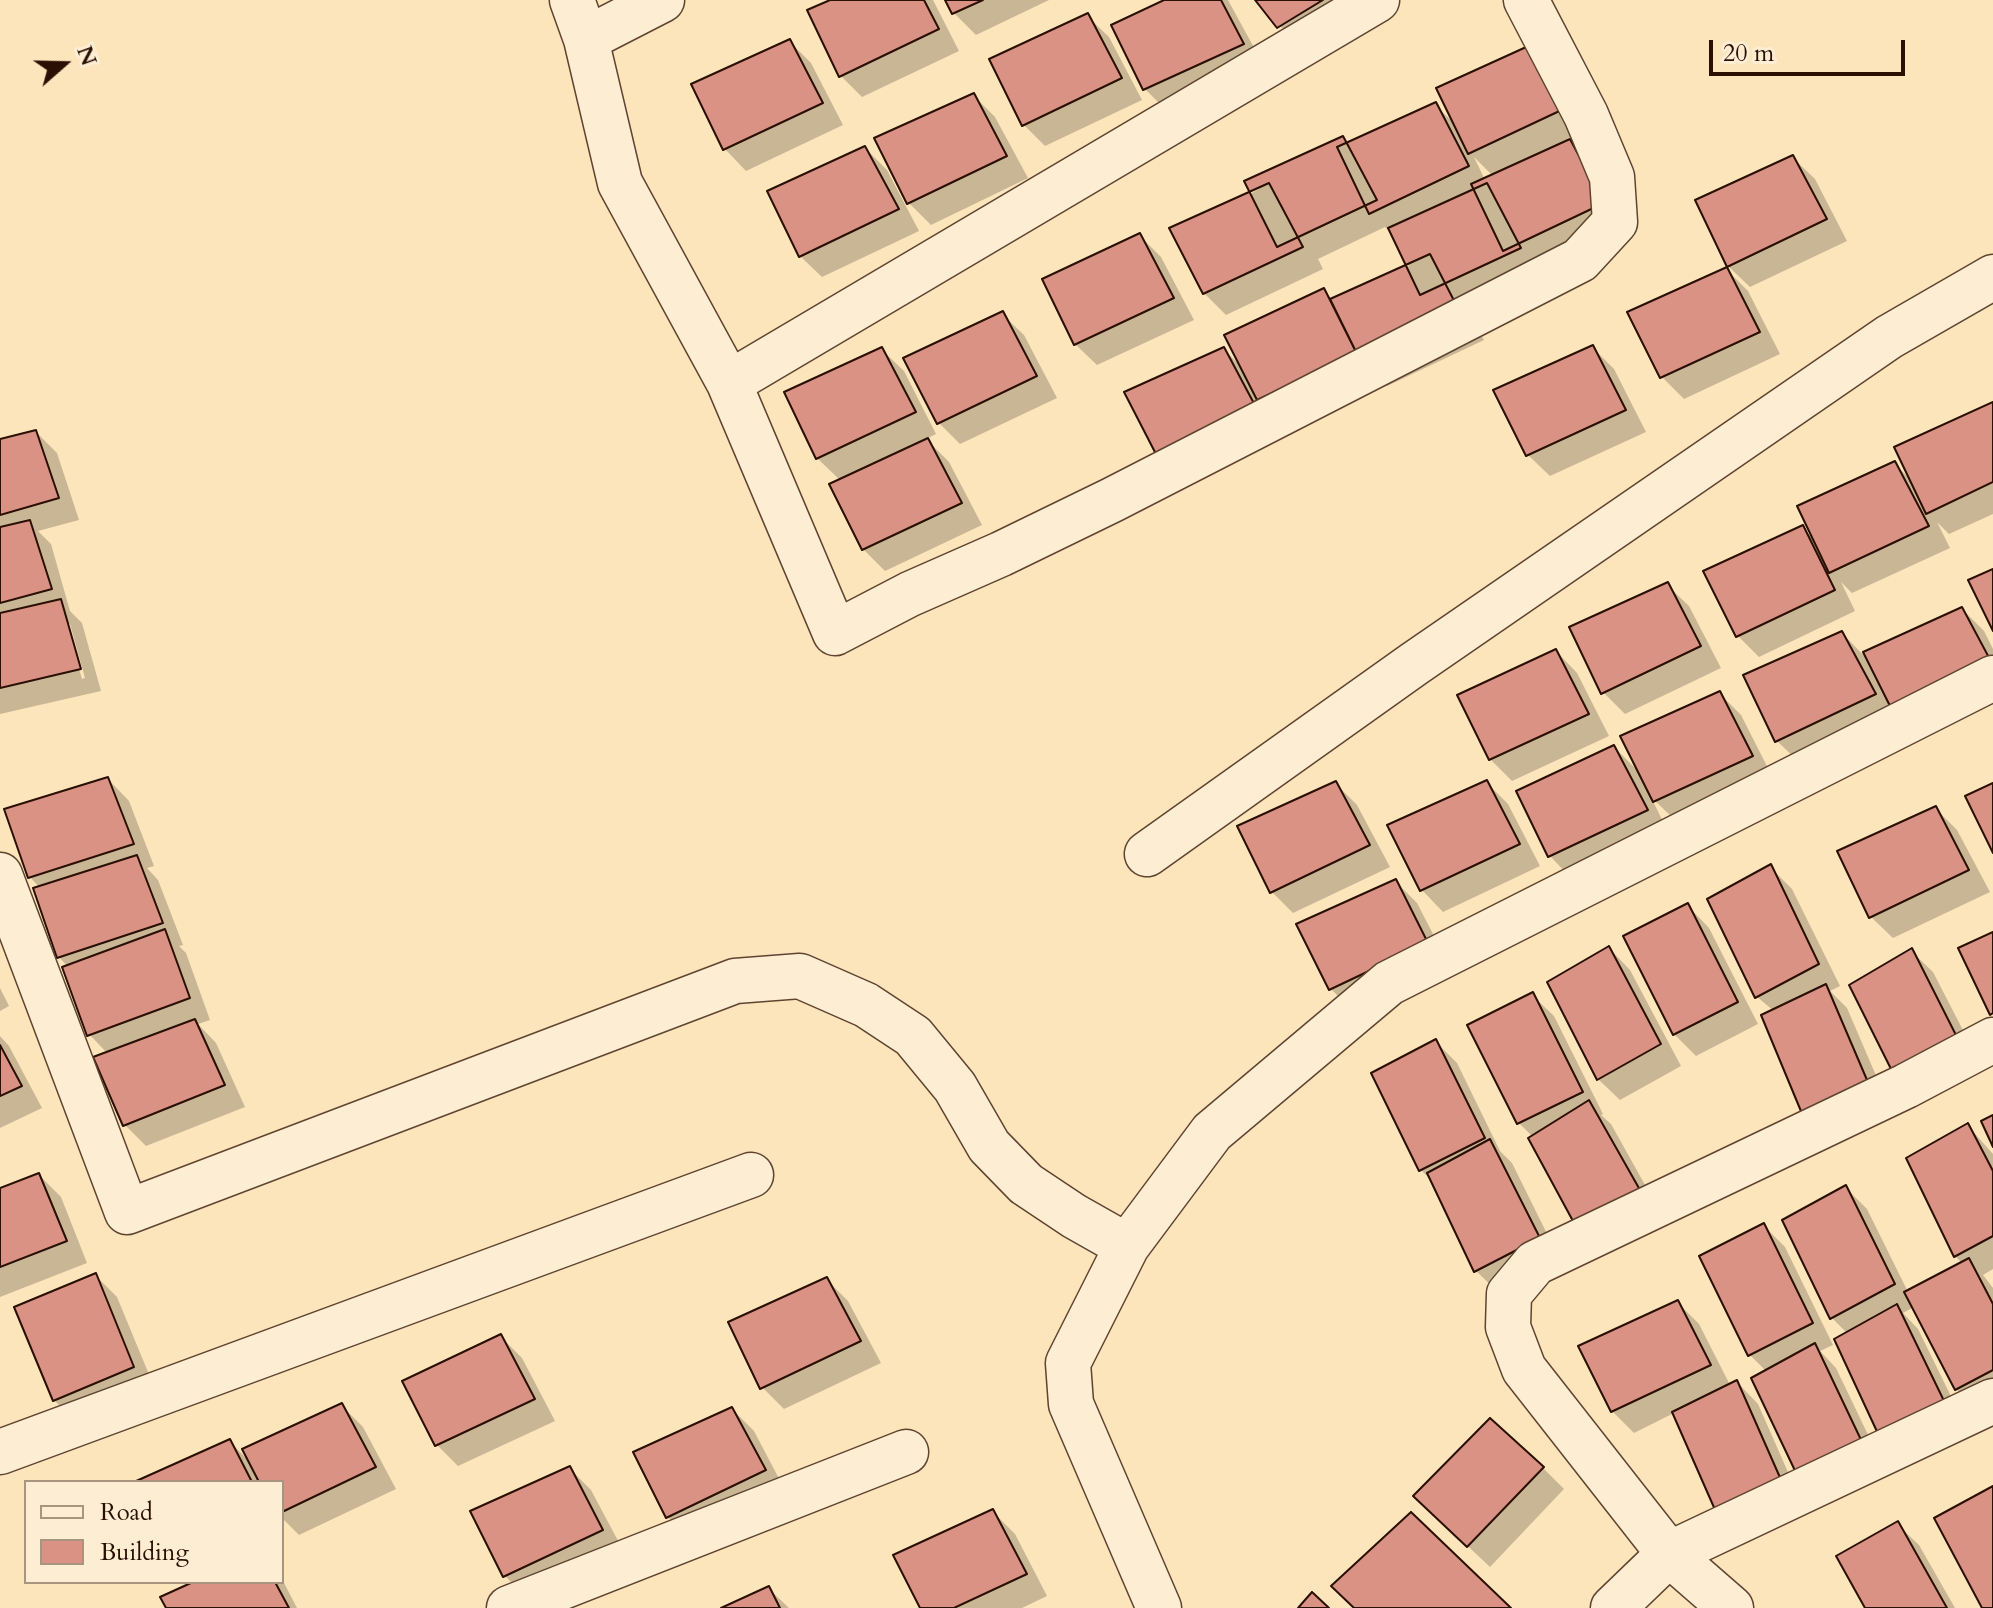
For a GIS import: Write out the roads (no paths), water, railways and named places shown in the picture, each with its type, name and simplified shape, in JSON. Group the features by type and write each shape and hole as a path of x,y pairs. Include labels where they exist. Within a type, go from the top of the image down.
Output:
{"street":[{"path":"662,0 579,20 620,183 729,383 835,633 910,594 1001,554 1580,260 1615,222 1612,177 1586,115 1526,0"},
{"path":"729,383 1377,0"},
{"path":"1147,854 1414,664 1889,337 1993,277"},
{"path":"1159,1608 1071,1404 1068,1363 1127,1246 1212,1132 1389,983 1993,678"},
{"path":"0,875 127,1212 735,981 800,976 866,1005 913,1036 955,1087 989,1146 1026,1184 1127,1246"},
{"path":"1731,1608 1669,1554 1524,1369 1508,1327 1509,1294 1535,1263 1906,1086 1993,1040"},
{"path":"0,1452 751,1175"},
{"path":"1613,1608 1669,1554 1993,1401"},
{"path":"509,1608 906,1452"}]}
